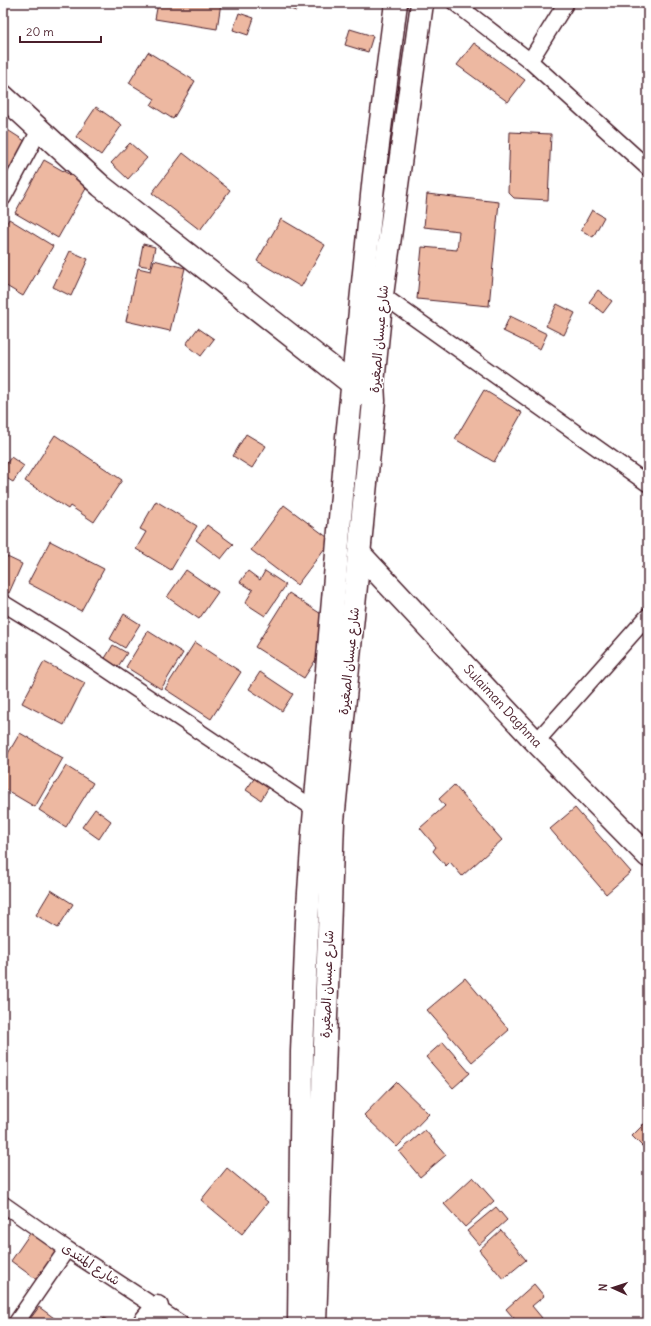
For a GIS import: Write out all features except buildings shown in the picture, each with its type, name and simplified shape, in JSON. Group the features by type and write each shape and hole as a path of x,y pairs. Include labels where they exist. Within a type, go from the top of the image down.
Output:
{"street":[{"name":"شارع عبسان الصغيرة","path":"315,1323 324,815 353,384 374,176 396,3"},
{"name":"شارع عبسان الصغيرة","path":"299,1323 302,1052 307,922 324,815 360,554 374,401 373,383 382,295 422,3"},
{"path":"3,96 101,186 374,401"},
{"name":"Sulaiman Daghma","path":"360,554 536,742 648,856"}],"lane":[{"path":"455,3 530,61 648,168"},
{"path":"530,61 566,3"},
{"path":"3,198 40,129"},
{"path":"382,295 648,484"},
{"path":"3,603 69,644 324,815"},
{"path":"536,742 648,616"},
{"name":"شارع المنتدى","path":"3,1204 67,1249 150,1315 180,1323"},
{"path":"16,1323 67,1249"}]}
